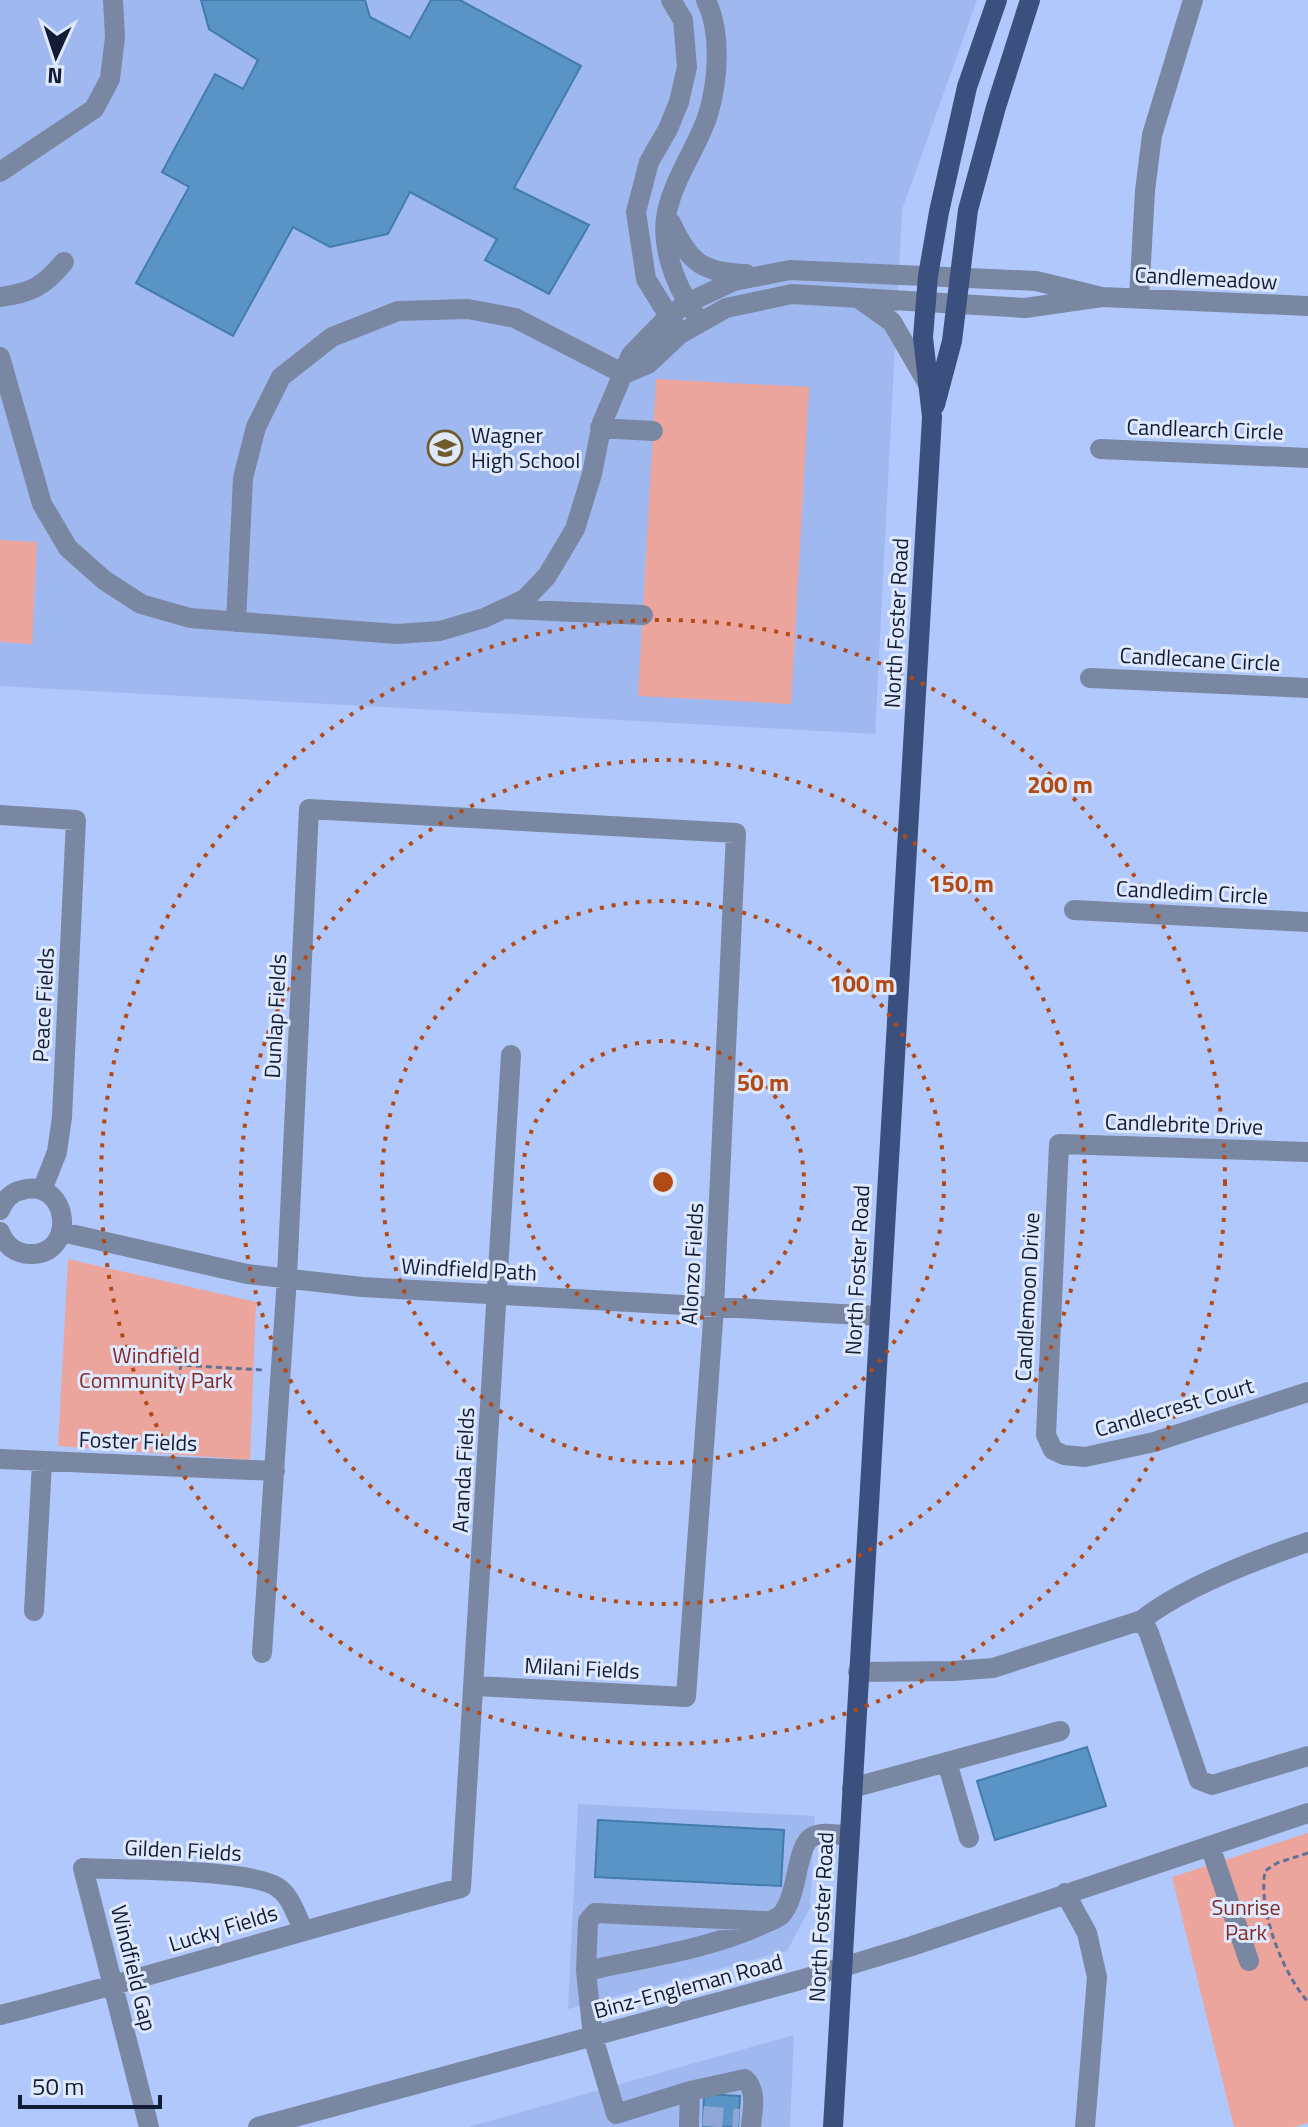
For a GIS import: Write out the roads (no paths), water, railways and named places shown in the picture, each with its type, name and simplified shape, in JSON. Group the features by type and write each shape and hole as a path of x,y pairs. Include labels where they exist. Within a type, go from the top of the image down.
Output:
{"main road":[{"name":"North Foster Road","path":"833,2127 932,417 923,337 925,302 939,212 967,87 997,0"},
{"name":"North Foster Road","path":"932,417 952,341 968,210 1030,0"}],"street":[{"path":"0,172 94,109 110,79 115,37 113,0"},
{"path":"671,0 683,20 687,67 679,102 649,162 636,212 646,279 680,334"},
{"path":"700,321 687,303 668,255 667,213 708,115 716,67 716,34 706,0"},
{"path":"1139,298 1145,191 1152,135 1193,0"},
{"path":"667,213 683,250 701,267 727,273 770,274"},
{"path":"0,297 28,293 48,281 64,262"},
{"name":"Candlemeadow","path":"770,274 790,270 1036,281 1102,297"},
{"path":"0,357 42,504 68,548 104,580 141,604 190,618 397,634 440,631 484,618 525,599 547,576 575,529 592,474 600,428 631,355 668,317 687,303 734,281 770,274"},
{"name":"Candlemeadow","path":"624,374 648,364 680,334 726,308 792,294 1025,308 1102,297 1308,306"},
{"path":"858,298 892,322 928,384"},
{"path":"236,622 243,478 256,427 281,377 332,337 398,311 468,309 515,318 624,374"},
{"path":"600,428 653,431"},
{"name":"Candlearch Circle","path":"1100,449 1308,458"},
{"path":"505,609 643,615"},
{"name":"Candlecane Circle","path":"1090,678 1308,688"},
{"name":"Dunlap Fields","path":"262,1653 287,1277 309,809 736,833"},
{"name":"Peace Fields","path":"0,815 76,820 62,1117 57,1152 42,1190"},
{"name":"Alonzo Fields","path":"686,1697 714,1307 736,833"},
{"name":"Candledim Circle","path":"1074,910 1308,922"},
{"name":"Aranda Fields","path":"461,1888 511,1055"},
{"name":"Candlebrite Drive","path":"1059,1144 1308,1152"},
{"name":"Candlemoon Drive","path":"1053,1450 1046,1435 1045,1423 1059,1144"},
{"path":"0,1210 19,1190 42,1190 61,1207 64,1220 56,1243 46,1251 34,1254 11,1248 0,1232"},
{"name":"Windfield Path","path":"62,1232 247,1274 362,1287 878,1316"},
{"name":"Candlecrest Court","path":"1053,1450 1064,1455 1085,1457 1141,1445 1308,1392"},
{"name":"Foster Fields","path":"0,1459 275,1471"},
{"path":"34,1611 42,1462"},
{"path":"858,1672 993,1668 1142,1620 1161,1605 1273,1554 1308,1542"},
{"path":"1142,1620 1199,1780 1212,1785 1308,1756"},
{"name":"Milani Fields","path":"475,1686 686,1697"},
{"path":"852,1788 1060,1731"},
{"path":"947,1762 969,1838"},
{"name":"Binz-Engleman Road","path":"258,2127 310,2120 842,1967 1308,1813"},
{"path":"586,1971 732,1938 769,1921 780,1915 794,1893 803,1848 810,1837 820,1834 849,1836"},
{"path":"1210,1846 1249,1961"},
{"name":"Gilden Fields","path":"83,1868 248,1877 277,1887 292,1904 303,1929"},
{"name":"Windfield Gap","path":"83,1868 149,2127"},
{"name":"Lucky Fields","path":"0,2015 115,1986 303,1929 461,1888"},
{"path":"1065,1893 1087,1933 1097,1977 1085,2127"},
{"path":"747,2122 753,2096 751,2084 745,2079 690,2091 616,2114 593,2037 586,1971 588,1921 595,1913 769,1921"},
{"path":"690,2091 694,2120"}],"tunnel":[{"path":"703,2116 739,2119"}],"place":[{"name":"Wagner High School","path":"445,448"}],"park label":[{"name":"Windfield Community Park","path":"156,1368"},
{"name":"Sunrise Park","path":"1246,1920"}]}
